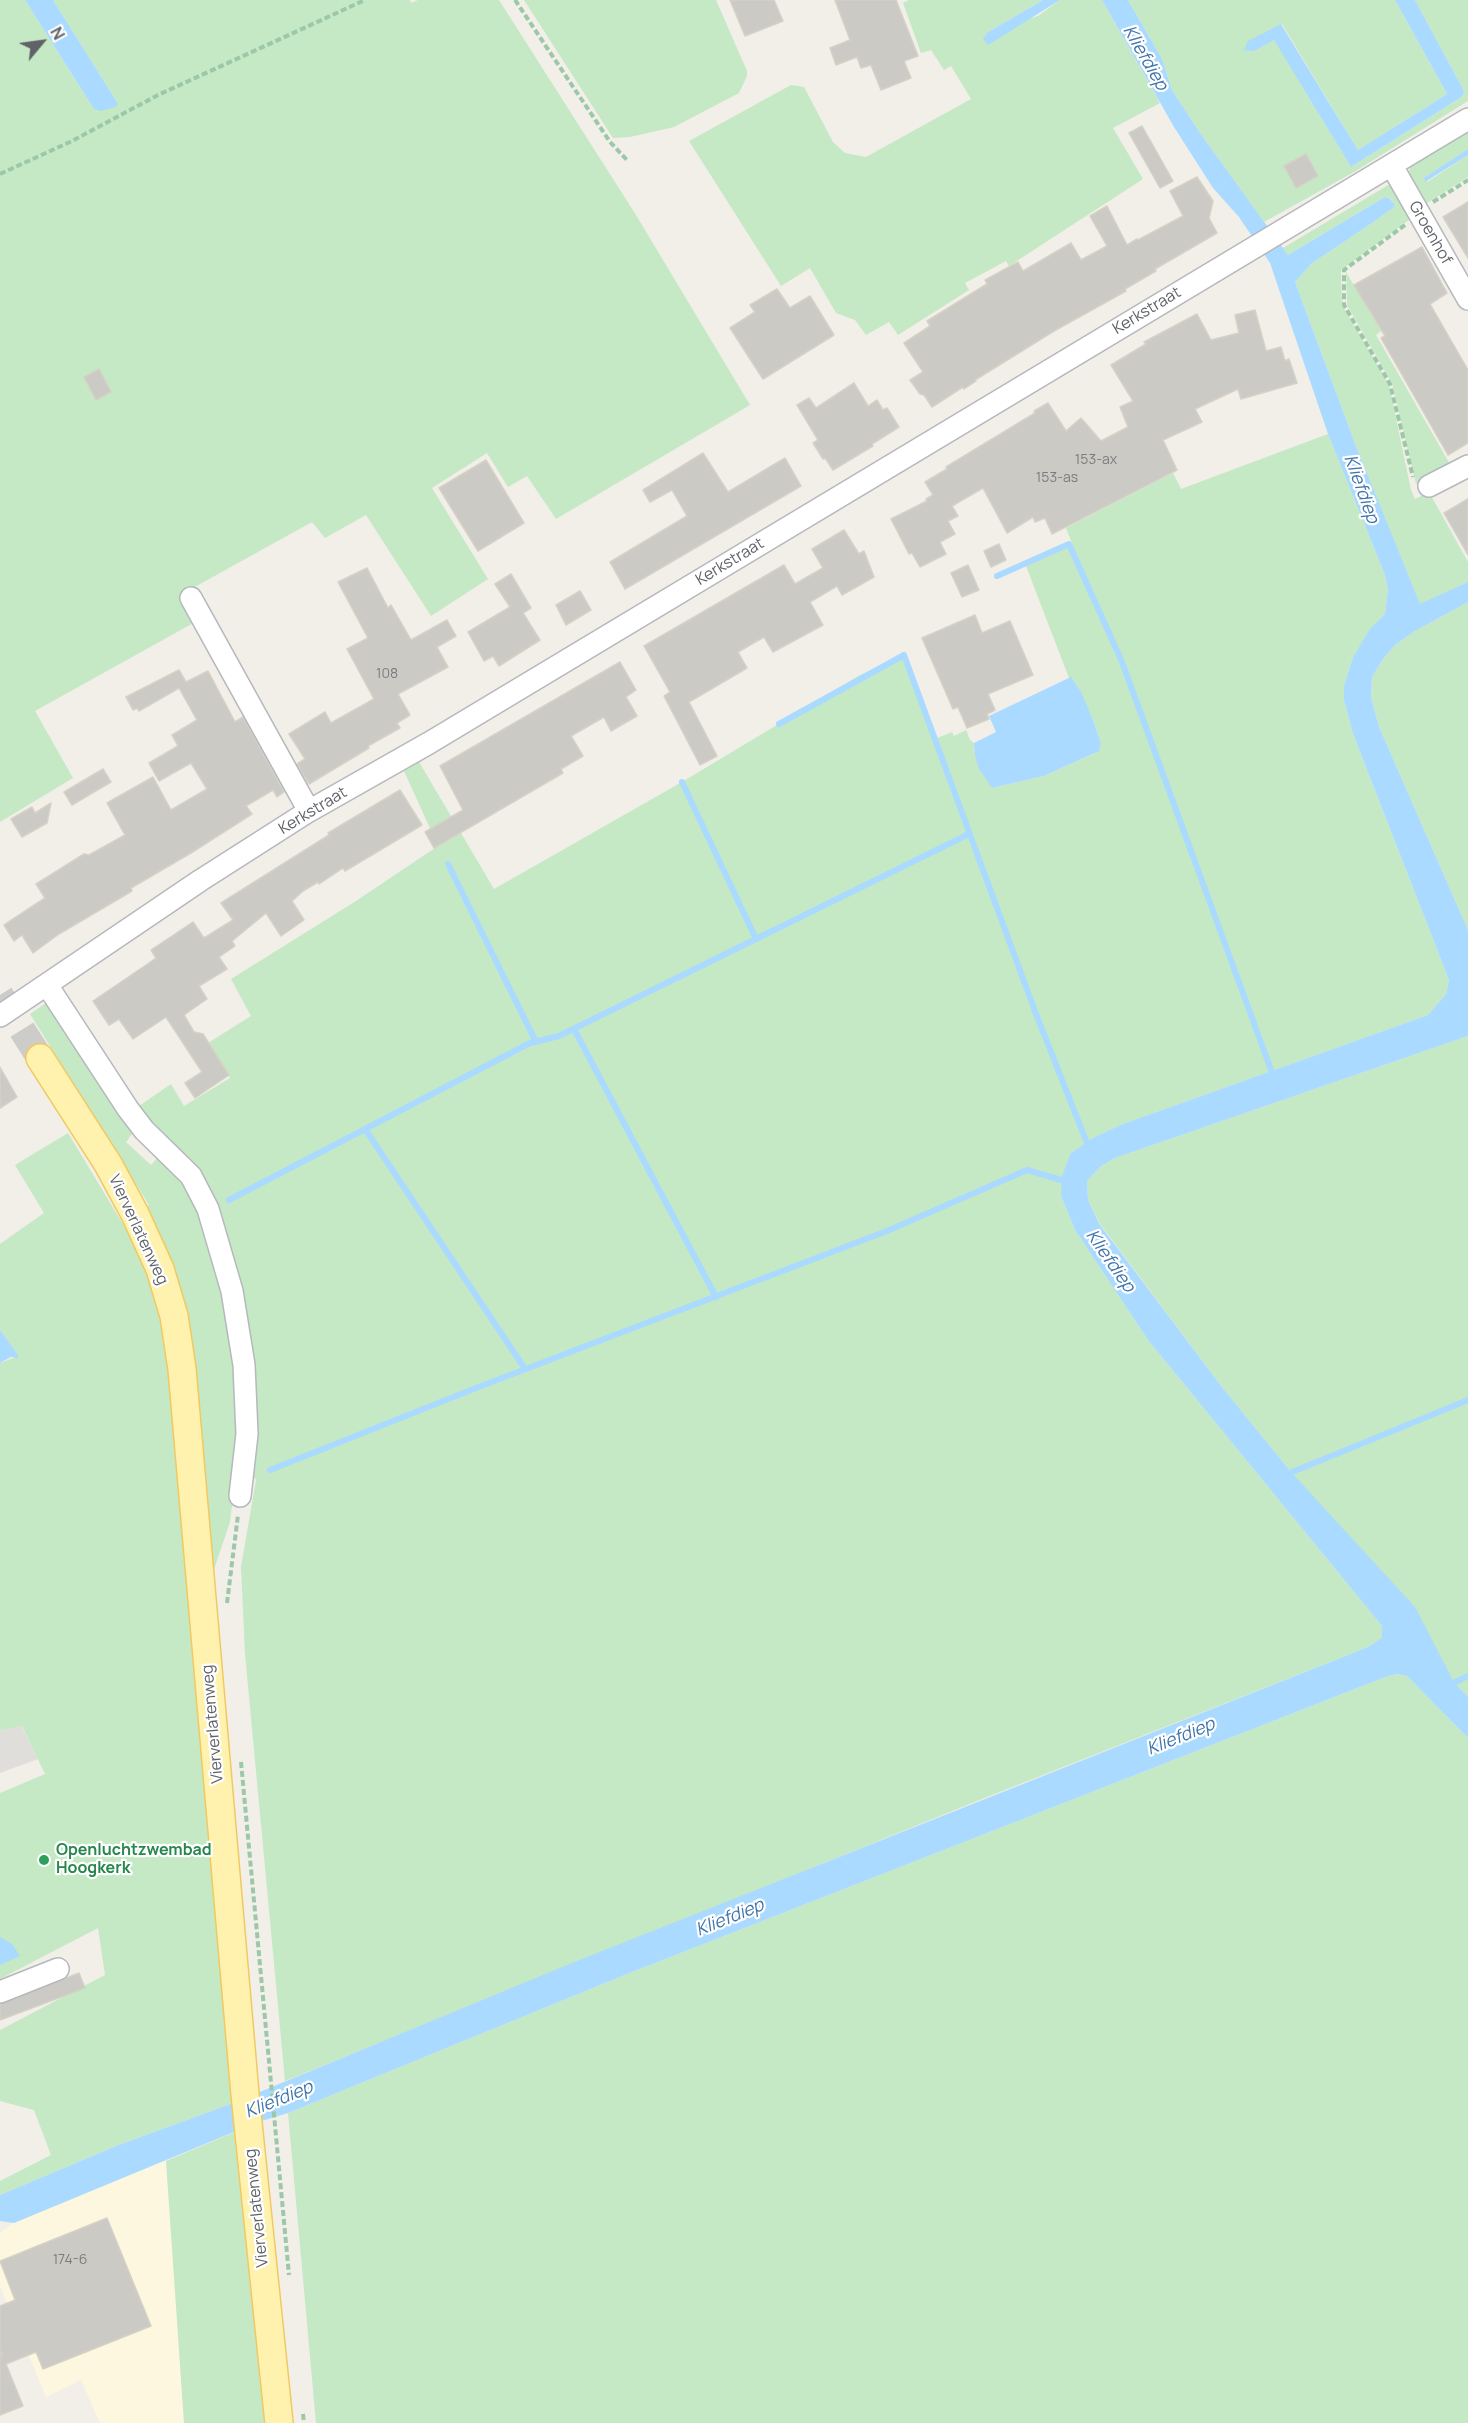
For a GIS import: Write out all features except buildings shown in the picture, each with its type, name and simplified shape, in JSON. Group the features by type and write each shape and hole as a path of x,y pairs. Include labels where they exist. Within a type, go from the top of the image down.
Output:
{"main road":[{"name":"Vierverlatenweg","path":"40,1058 108,1164 135,1214 160,1269 174,1316 182,1369 245,2094 291,2417"}],"street":[{"name":"Kerkstraat","path":"0,1016 201,880 309,812 429,743 1468,119"},
{"name":"Groenhof","path":"1392,166 1468,299"},
{"path":"1430,486 1468,466"},
{"path":"191,598 309,812"},
{"path":"47,985 128,1109 144,1130 192,1176 208,1209 232,1290 244,1365 247,1434 240,1496"},
{"path":"0,1992 58,1969"}],"path":[{"path":"0,174 62,146 179,85 365,0"},
{"path":"515,0 610,142 627,160"},
{"path":"1430,486 1415,492 1390,384 1344,305 1344,270 1415,218 1417,212 1468,180"},
{"path":"226,1606 240,1496"},
{"path":"241,1761 290,2284"},
{"path":"291,2417 304,2423"}],"shaded area":[{"path":"21,1725 38,1759 0,1773 0,1730"},
{"path":"166,2161 184,2423 100,2423 81,2380 46,2397 0,2286 0,2233 74,2174"}],"green space":[{"path":"0,0 25,0 94,109 117,102 53,0 410,0 411,3 418,0 499,0 636,215 750,405 556,519 527,476 508,487 487,453 432,488 488,579 431,616 366,515 325,538 312,522 182,594 197,621 35,711 73,778 0,822"},
{"path":"524,0 716,0 747,71 747,76 739,93 674,127 630,137 613,138"},
{"path":"909,0 1043,0 988,32 1038,16 1060,0 1102,0 1160,103 1113,128 1143,179 1009,266 1006,261 965,283 969,290 898,335 889,322 866,335 855,320 836,313 810,268 781,286 689,141 791,85 804,87 833,142 845,153 866,157 971,99 951,66 944,70 931,50 921,53 903,3"},
{"path":"1128,0 1395,0 1447,94 1358,150 1282,24 1254,51 1274,39 1351,167 1463,96 1464,91 1415,0 1468,0 1468,101 1354,172 1264,222 1172,90 1162,59"},
{"path":"1468,130 1468,149 1425,178 1427,182 1468,155 1468,177 1424,205 1408,179 1410,166"},
{"path":"1390,184 1394,185 1413,217 1341,270 1342,305 1389,385 1411,490 1415,499 1429,492 1468,562 1468,582 1420,605 1354,441 1295,282 1311,264 1375,221 1394,207 1394,203 1390,198 1385,197 1288,255 1283,248"},
{"path":"1346,272 1381,331 1376,335 1451,466 1416,484 1392,383 1347,305"},
{"path":"1328,434 1385,575 1388,590 1385,614 1370,630 1353,657 1344,686 1344,700 1353,734 1449,980 1446,994 1428,1015 1120,1125 1091,1139 1071,1153 1061,1196 1075,1230 1148,1340 1382,1626 1383,1638 1368,1647 982,1799 285,2081 245,1654 241,1567 256,1480 251,1474 224,1234 138,1108 139,1106 171,1084 184,1106 230,1078 208,1043 251,1016 231,979 356,901 438,846 404,771 419,762 494,889 682,782 860,675 904,655 935,739 952,732 954,736 966,730 970,740 974,743 975,756 992,788 1044,776 1093,754 1101,743 1093,720 1075,683 1069,678 1026,566 1072,543 1066,528 1173,473 1181,489"},
{"path":"1468,602 1468,930 1379,727 1371,697 1372,677 1395,645 1415,631"},
{"path":"49,1001 135,1130 126,1142 151,1165 161,1154 174,1166 197,1204 230,1317 240,1437 230,1522 211,1578 147,1207 149,1205 30,1014"},
{"path":"1468,1036 1468,1697 1454,1682 1438,1653 1222,1387 1100,1224 1088,1200 1087,1181 1101,1166 1115,1158"},
{"path":"68,1133 138,1249 158,1302 166,1335 233,2103 116,2146 0,2195 0,2181 51,2155 34,2110 0,2101 0,2030 105,1975 98,1928 0,1979 0,1793 45,1774 22,1726 0,1730 0,1363 18,1356 0,1330 0,1244 44,1213 15,1165"},
{"path":"1397,1674 1407,1676 1468,1738 1468,2423 316,2423 288,2113 627,1974"},
{"path":"235,2132 266,2423 184,2423 166,2161"}],"water":[{"path":"25,0 53,0 118,105 101,111 94,109"},
{"path":"1043,0 1060,0 988,45 983,39 988,32"},
{"name":"Kliefdiep","path":"1102,0 1128,0 1162,59 1172,90 1200,133 1288,255 1385,197 1394,203 1394,207 1375,221 1311,264 1295,282 1354,441 1420,604 1468,582 1468,602 1415,631 1395,645 1383,659 1372,677 1371,697 1379,727 1468,930 1468,1036 1115,1158 1101,1166 1087,1181 1088,1200 1100,1225 1222,1387 1291,1472 1415,1607 1454,1682 1468,1697 1468,1738 1407,1676 1397,1674 1388,1676 627,1974 14,2223 0,2221 0,2195 116,2146 233,2103 577,1961 1368,1647 1382,1638 1382,1626 1148,1340 1075,1230 1061,1196 1062,1176 1071,1153 1091,1139 1120,1125 1428,1015 1446,994 1449,980 1353,734 1344,700 1344,686 1353,657 1370,629 1385,614 1388,590 1385,575 1328,434 1270,263 1239,217 1213,188 1174,127"},
{"path":"1395,0 1415,0 1464,91 1463,96 1351,167 1274,40 1254,51 1244,50 1248,41 1281,24 1358,150 1447,94"},
{"path":"1468,149 1468,155 1425,182 1424,178"},
{"path":"1071,677 1081,692 1093,720 1101,743 1099,751 1044,776 992,788 979,769 974,743 996,732 989,716"},
{"path":"0,1330 18,1358 11,1357 0,1363"},
{"path":"0,1937 12,1944 20,1956 0,1965"}],"waterway":[{"path":"997,576 1069,544 1122,662 1274,1078"},
{"path":"779,724 904,655 1036,1014 1089,1148"},
{"path":"682,782 756,939"},
{"path":"229,1200 530,1043 559,1036 969,834"},
{"path":"448,864 536,1042"},
{"path":"574,1029 716,1297"},
{"path":"365,1129 525,1369"},
{"path":"270,1470 476,1388 887,1231 1027,1170 1068,1182"},
{"path":"1285,1475 1468,1400"},
{"path":"1447,1686 1468,1676"}],"tunnel":[{"path":"0,995 40,1058"}],"place":[{"name":"Openluchtzwembad Hoogkerk","path":"44,1860"}]}
